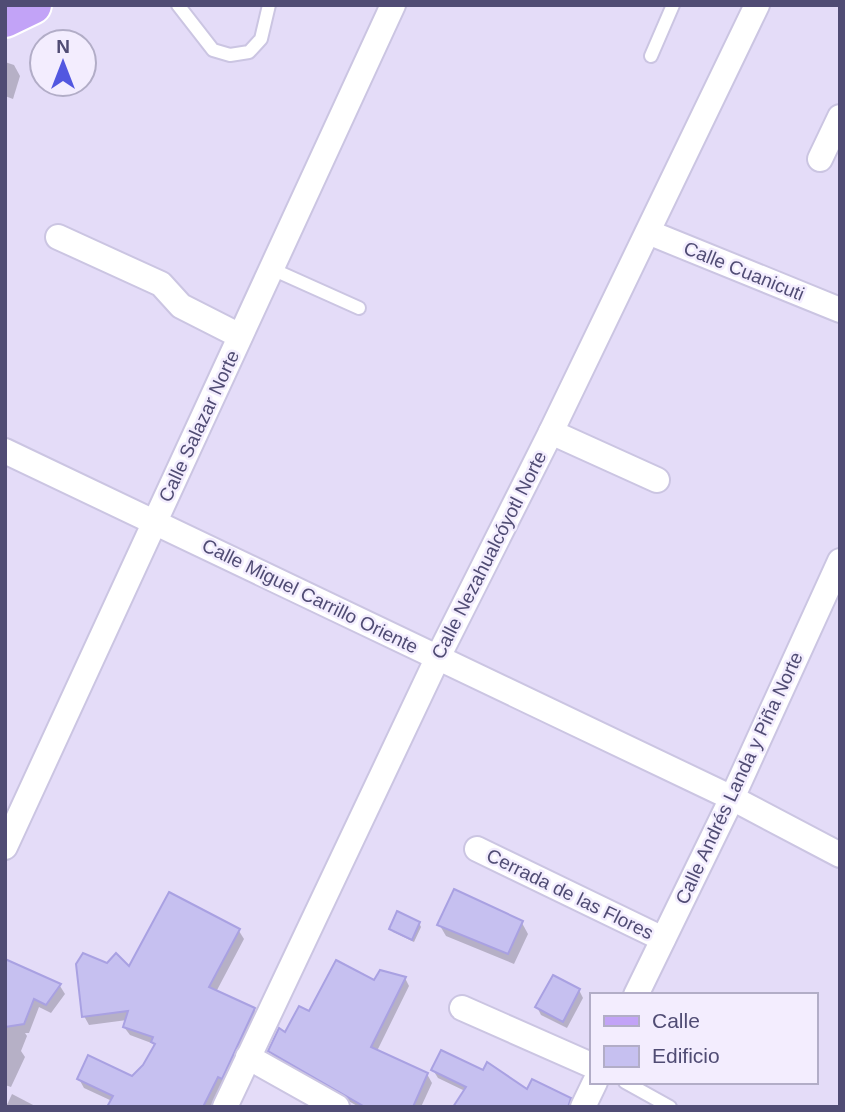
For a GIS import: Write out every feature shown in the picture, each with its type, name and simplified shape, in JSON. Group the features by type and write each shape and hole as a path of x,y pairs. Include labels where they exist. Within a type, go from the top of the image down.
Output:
{"main road":[{"path":"5,18 32,5"}],"street":[{"name":"Calle Salazar Norte","path":"5,847 393,5"},
{"name":"Calle Nezahualcóyotl Norte","path":"225,1107 438,657 551,432 757,5"},
{"path":"820,159 840,117"},
{"name":"Calle Cuanicuti","path":"648,232 840,310"},
{"path":"58,237 160,284 181,306 240,336"},
{"path":"551,432 657,480"},
{"name":"Calle Miguel Carrillo Oriente","path":"5,451 732,798 840,855"},
{"name":"Calle Andrés Landa y Piña Norte","path":"637,993 732,798 840,561"},
{"name":"Cerrada de las Flores","path":"477,849 663,939"},
{"path":"462,1008 590,1065"},
{"path":"248,1057 337,1107"},
{"path":"583,1107 594,1084"}],"lane":[{"path":"178,5 213,50 230,55 249,52 261,39 269,5"},
{"path":"651,56 673,5"},
{"path":"272,269 359,308"},
{"path":"629,1084 670,1107"}],"shaded area":[{"path":"5,5 840,5 840,1107 5,1107"}],"building":[{"path":"454,889 523,921 508,954 437,925"},
{"path":"169,892 240,929 209,987 255,1008 222,1079 218,1077 203,1107 107,1107 113,1096 77,1079 88,1055 132,1076 143,1065 155,1044 151,1042 153,1037 123,1027 128,1011 82,1017 76,964 83,953 107,963 116,953 129,966"},
{"path":"397,911 420,922 412,940 389,929"},
{"path":"5,959 61,984 46,1005 34,999 24,1024 5,1027"},
{"path":"336,960 374,980 380,970 406,977 371,1047 428,1073 413,1107 365,1107 268,1051 279,1028 285,1032 299,1006 309,1011"},
{"path":"553,975 580,989 563,1022 535,1007"},
{"path":"441,1050 483,1070 487,1062 527,1089 532,1079 571,1098 568,1107 453,1107 466,1087 431,1070"}]}
